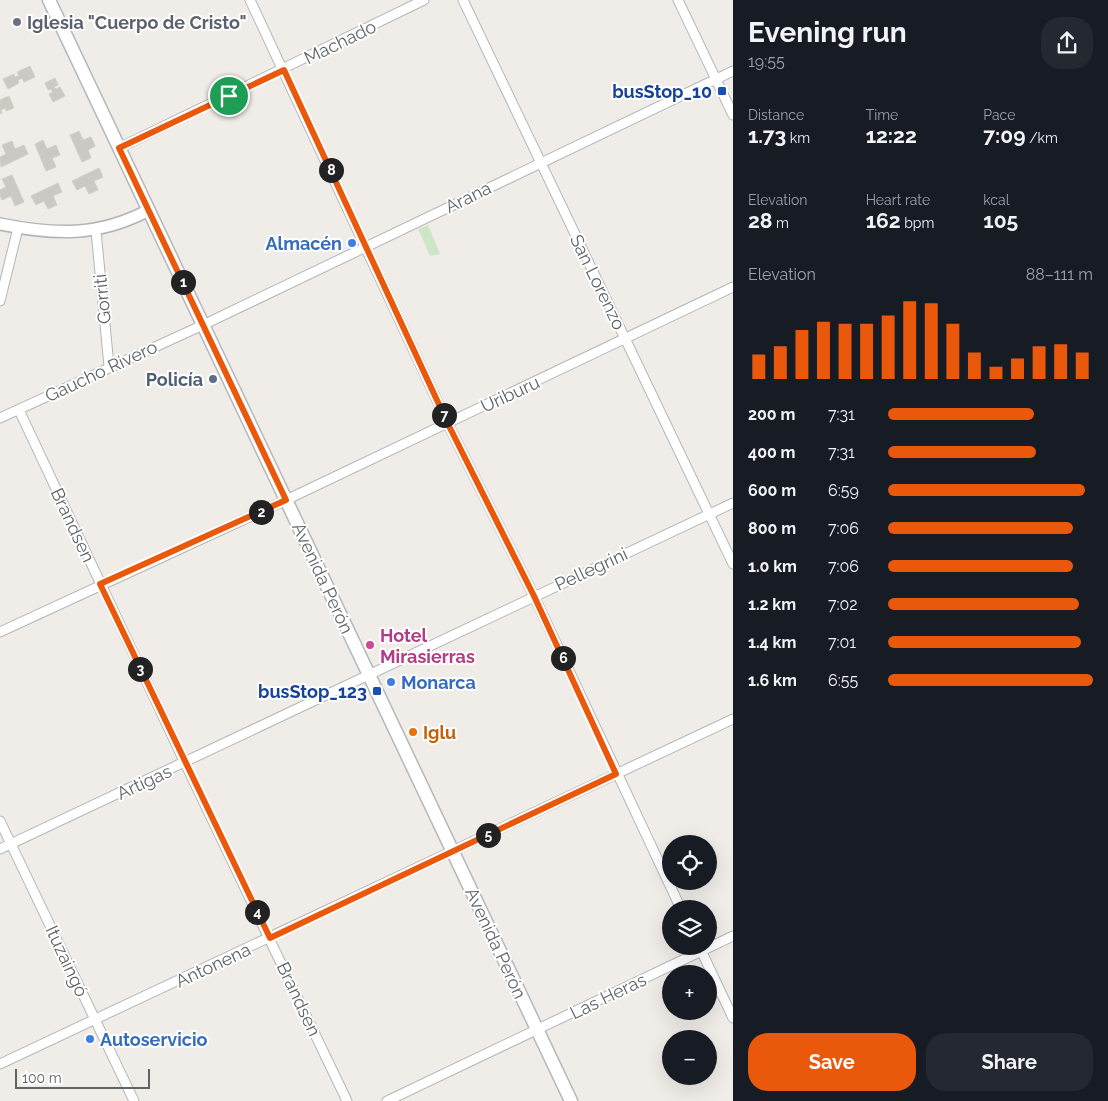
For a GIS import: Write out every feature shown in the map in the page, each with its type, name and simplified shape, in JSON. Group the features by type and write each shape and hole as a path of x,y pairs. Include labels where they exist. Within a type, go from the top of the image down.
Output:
{"main road":[{"name":"Avenida Perón","path":"48,0 571,1101"}],"street":[{"path":"250,0 448,424 534,596 677,900"},
{"name":"Machado","path":"119,148 284,70 424,0"},
{"name":"San Lorenzo","path":"463,0 733,564"},
{"path":"678,0 733,114"},
{"name":"Arana","path":"203,325 540,162 733,72"},
{"path":"0,224 18,228 51,231 96,231 125,222 149,210"},
{"path":"0,301 18,228"},
{"name":"Gorriti","path":"96,231 109,366"},
{"name":"Uriburu","path":"0,632 448,424 733,287"},
{"name":"Gaucho Rivero","path":"0,418 109,366 203,325"},
{"name":"Brandsen","path":"19,410 347,1101"},
{"name":"Pellegrini","path":"370,676 534,596 733,503"},
{"name":"Artigas","path":"0,849 370,676"},
{"name":"Antonena","path":"0,1064 95,1021 733,719"},
{"name":"Ituzaingó","path":"0,821 134,1101"},
{"name":"Las Heras","path":"717,942 733,936"},
{"name":"Las Heras","path":"387,1101 538,1030 688,955"},
{"path":"703,955 733,1018"}],"green space":[{"path":"428,225 440,254 430,256 418,229"}],"building":[{"path":"30,66 35,77 24,82 22,78 18,80 19,83 8,89 3,79 14,74 15,77 19,76 17,72"},
{"path":"55,78 58,85 54,87 56,89 60,87 65,96 53,102 49,94 53,92 51,89 48,90 45,83"},
{"path":"9,96 14,108 6,111 5,108 1,110 2,113 0,114 0,100"},
{"path":"79,131 83,140 91,137 95,146 88,150 91,158 82,162 70,135"},
{"path":"43,140 47,149 56,145 60,155 52,158 56,167 46,171 35,144"},
{"path":"12,141 15,149 24,145 28,154 1,167 0,157 6,154 2,145"},
{"path":"99,168 103,177 94,181 98,190 89,194 85,186 77,190 72,181"},
{"path":"12,175 24,202 15,206 11,196 2,200 0,195 0,190 6,187 2,179"},
{"path":"58,183 62,192 53,196 57,205 48,209 44,201 36,205 31,196"}],"place":[{"name":"Iglesia \"Cuerpo de Cristo\"","path":"17,22"},
{"name":"busStop_10","path":"722,91"},
{"name":"Almacén","path":"352,243"},
{"name":"Policía","path":"213,379"},
{"name":"Hotel Mirasierras","path":"370,645"},
{"name":"Monarca","path":"391,682"},
{"name":"busStop_123","path":"377,691"},
{"name":"Iglu","path":"413,732"},
{"name":"Autoservicio","path":"90,1039"}],"route":[{"path":"284,70 448,424 534,596 616,774 270,938 100,584 286,500 119,148 229,96 284,70"}]}
